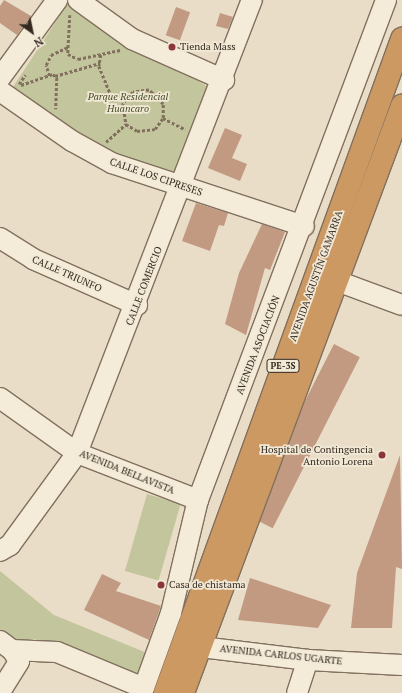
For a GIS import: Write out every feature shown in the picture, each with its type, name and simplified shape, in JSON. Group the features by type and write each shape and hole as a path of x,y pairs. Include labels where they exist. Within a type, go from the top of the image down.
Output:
{"highway":[{"name":"AVENIDA AGUSTÍN GAMARRA","path":"184,693 193,645 317,273 397,69 402,39"},
{"name":"AVENIDA AGUSTÍN GAMARRA","path":"165,693 193,645 338,280 402,106"}],"street":[{"name":"CALLE COMERCIO","path":"0,551 10,545 77,453 137,305 224,80 252,0"},
{"name":"AVENIDA ASOCIACIÓN","path":"143,691 171,613 198,500 304,226 386,0"},
{"path":"6,85 69,2 132,39 224,80"},
{"name":"CALLE LOS CIPRESES","path":"6,85 72,141 112,163 304,226"},
{"name":"CALLE TRIUNFO","path":"0,238 33,259 137,305"},
{"path":"317,273 402,304"},
{"name":"AVENIDA BELLAVISTA","path":"0,398 77,453 198,500"},
{"name":"AVENIDA CARLOS UGARTE","path":"193,645 308,660 402,664"},
{"path":"6,646 57,652 143,691"},
{"path":"0,692 19,662 6,646"},
{"path":"297,693 308,660"}],"path":[{"path":"69,2 68,54 78,59 128,49"},
{"path":"49,76 46,65 51,55 68,47"},
{"path":"101,54 100,63 115,105 122,109 126,124 137,132 148,132 163,118 163,104 149,90 133,92 122,109"},
{"path":"6,85 55,76 100,63"},
{"path":"55,76 56,112"},
{"path":"163,118 191,132"},
{"path":"103,145 126,124"}],"green space":[{"name":"Parque Residencial Huancaro","path":"68,3 210,88 177,176 103,150 13,87"},
{"path":"147,494 181,504 159,581 125,571"},
{"path":"0,571 54,615 147,653 142,681 34,639 15,640 0,630"}],"building":[{"path":"4,0 31,16 17,35 0,23 0,6"},
{"path":"176,7 190,12 180,40 166,35"},
{"path":"220,13 233,17 228,29 216,26"},
{"path":"225,128 242,135 232,158 247,164 240,181 208,168"},
{"path":"196,203 228,213 224,226 219,225 210,251 182,241"},
{"path":"262,224 285,232 270,270 265,268 246,335 225,324 239,273"},
{"path":"334,344 360,357 273,528 247,515"},
{"path":"400,455 402,569 396,567 392,628 351,628 357,573"},
{"path":"102,574 121,583 116,591 161,606 149,640 84,610"},
{"path":"250,578 331,605 318,628 238,620"}],"place":[{"name":"Tienda Mass","path":"172,47"},
{"name":"Hospital de Contingencia Antonio Lorena","path":"382,455"},
{"name":"Casa de chistama","path":"161,585"}]}
